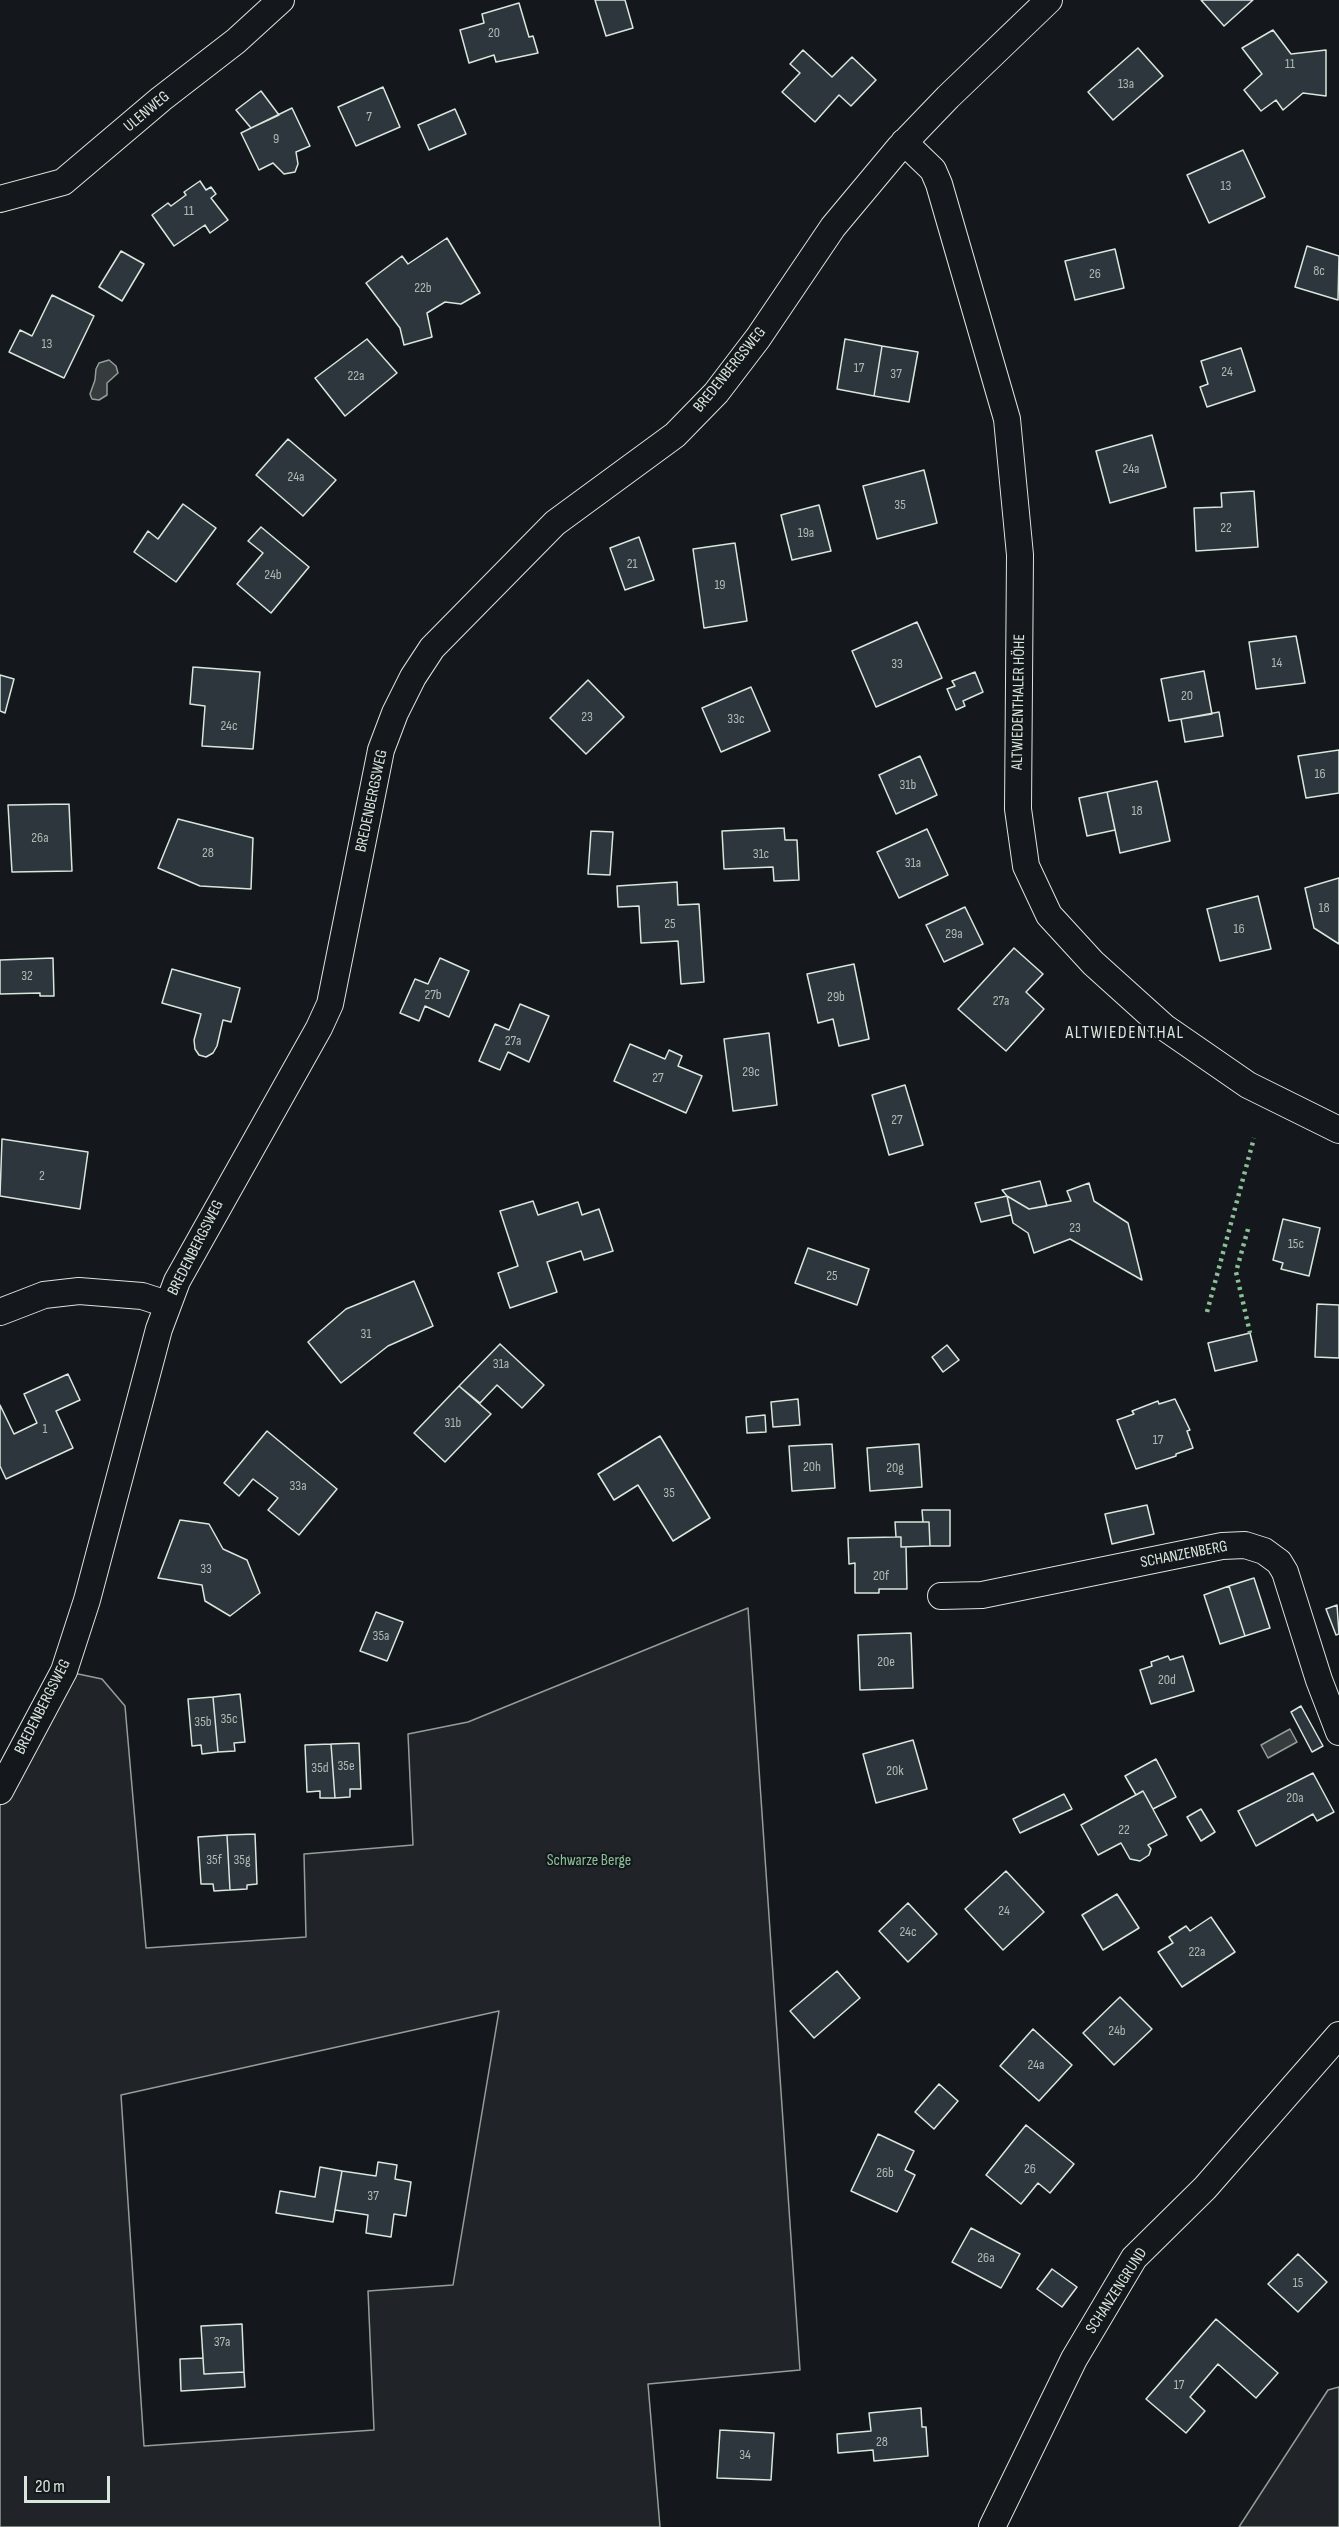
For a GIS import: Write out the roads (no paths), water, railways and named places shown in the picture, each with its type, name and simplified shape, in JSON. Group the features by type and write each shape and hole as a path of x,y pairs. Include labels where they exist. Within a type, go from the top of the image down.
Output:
{"street":[{"name":"ULENWEG","path":"0,199 63,182 161,99 236,41 281,0"},
{"name":"BREDENBERGSWEG","path":"0,1791 64,1671 87,1600 167,1304 203,1233 319,1028 330,1004 381,750 395,713 419,668 432,648 555,523 675,435 716,393 758,338 833,227 904,142 1049,0"},
{"name":"ALTWIEDENTHALER HÖHE","path":"904,142 933,170 939,184 1007,419 1020,555 1018,809 1026,866 1049,915 1093,963 1164,1027 1248,1084 1339,1130"},
{"path":"0,1312 44,1295 79,1291 122,1293 167,1304"},
{"name":"SCHANZENBERG","path":"941,1596 982,1595 1222,1546 1245,1545 1264,1551 1279,1562 1285,1572 1319,1680 1339,1732"},
{"name":"SCHANZENGRUND","path":"992,2527 1074,2359 1134,2258 1205,2188 1339,2035"}],"district":[{"name":"ALTWIEDENTHAL","path":"1125,1033"}],"park label":[{"name":"Schwarze Berge","path":"589,1861"}]}
